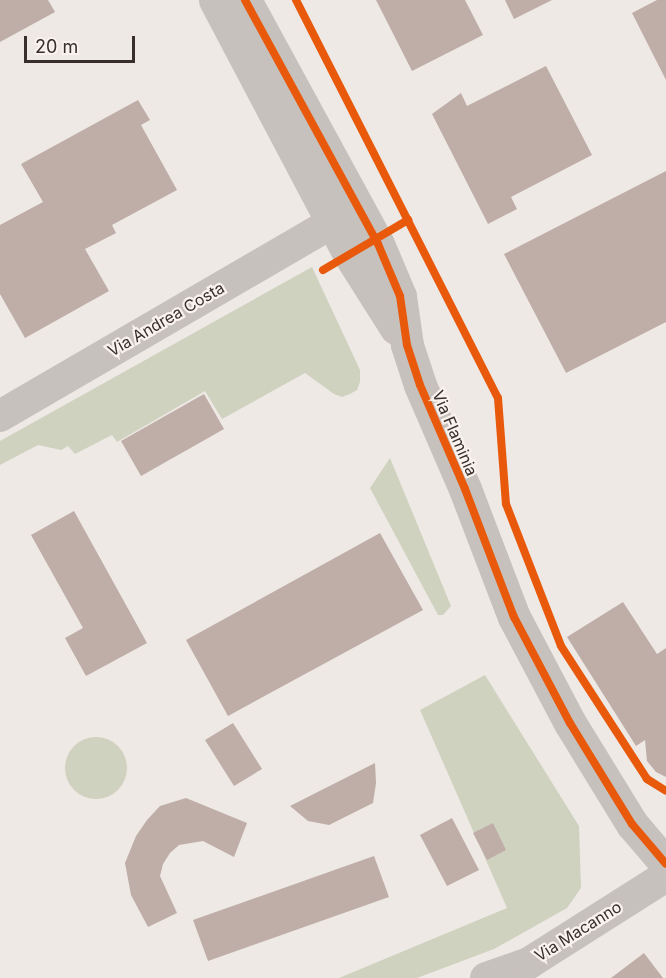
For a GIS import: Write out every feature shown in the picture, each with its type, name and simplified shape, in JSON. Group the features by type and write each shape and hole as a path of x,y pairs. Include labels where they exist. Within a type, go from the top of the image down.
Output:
{"street":[{"name":"Via Flaminia","path":"215,0 349,254 407,345"},
{"name":"Via Flaminia","path":"245,0 371,229 399,296 407,345 420,385 465,489 514,617 570,723 632,824 666,864"},
{"name":"Via Andrea Costa","path":"0,416 333,222"},
{"name":"Via Macanno","path":"486,978 529,963 666,876"}],"green space":[{"path":"312,267 360,370 357,390 342,397 334,394 305,373 222,419 205,391 117,442 112,435 75,454 68,446 61,450 38,445 0,465 0,441"},
{"path":"390,458 451,606 443,615 438,615 370,488"},
{"path":"485,675 579,826 581,888 567,908 494,949 417,978 339,978 507,908 420,710"},
{"path":"96,737 108,739 118,746 125,756 127,768 125,780 118,790 108,797 96,799 84,797 74,790 67,780 65,768 67,756 74,746 84,739"}],"building":[{"path":"0,0 48,0 55,12 0,42"},
{"path":"376,0 465,0 483,35 412,71"},
{"path":"505,0 552,0 514,19"},
{"path":"657,0 666,0 666,80 632,13"},
{"path":"546,66 592,155 511,197 517,209 488,224 432,114 461,93 467,106"},
{"path":"138,100 150,120 141,125 177,190 112,225 116,233 85,249 109,291 25,338 0,294 0,225 43,202 21,164"},
{"path":"666,171 666,322 566,373 504,254"},
{"path":"204,394 224,429 141,476 121,441"},
{"path":"74,511 147,643 86,676 65,638 83,628 31,535"},
{"path":"380,533 423,610 228,716 186,640"},
{"path":"623,602 657,654 666,648 666,777 656,772 647,761 645,740 636,746 567,637"},
{"path":"233,723 262,769 234,786 205,740"},
{"path":"375,763 376,783 373,803 329,825 308,821 290,806"},
{"path":"186,798 247,823 234,857 203,841 179,845 170,853 163,864 160,876 177,913 148,927 131,895 125,863 136,836 160,806"},
{"path":"452,818 479,870 447,886 420,835"},
{"path":"493,823 506,850 487,860 473,833"},
{"path":"374,856 389,897 208,961 193,920"},
{"path":"644,953 663,978 611,978"}],"cycle path":[{"path":"245,0 378,244 400,296 407,345 420,385 465,489 514,617 570,723 632,824 666,864"},
{"path":"296,0 498,398 506,504 561,646 647,779 666,791"},
{"path":"323,270 408,220"}]}
